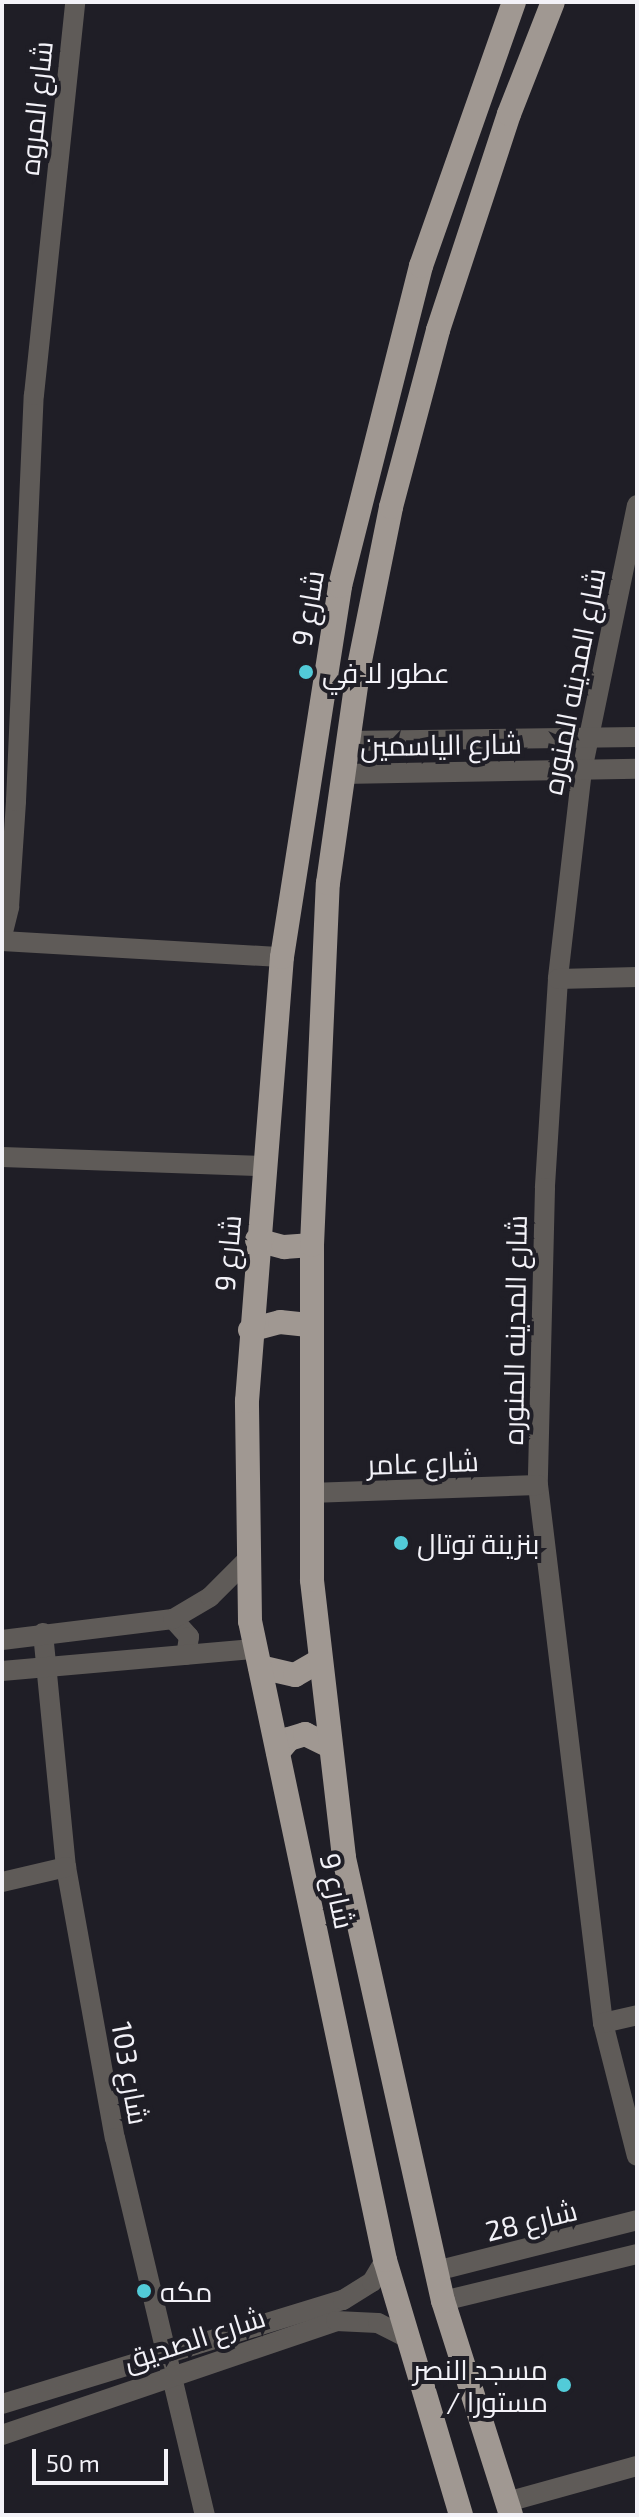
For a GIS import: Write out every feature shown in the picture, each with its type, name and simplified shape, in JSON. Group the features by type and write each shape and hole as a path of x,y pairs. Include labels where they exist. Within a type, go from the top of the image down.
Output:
{"main road":[{"name":"شارع 9","path":"461,2515 405,2337 385,2260 258,1658 248,1559 250,1330 282,957 358,502 421,266 514,2"},
{"name":"شارع 9","path":"509,2508 443,2301 344,1857 319,1661 310,1493 312,1245 328,883 347,741 391,507 423,383 481,196 553,2"},
{"path":"257,1240 284,1247 312,1245"},
{"path":"250,1330 280,1322 311,1325"},
{"path":"258,1658 277,1675 295,1675 319,1661"},
{"path":"278,1752 289,1739 305,1734 328,1745"}],"street":[{"name":"شارع المروه","path":"2,939 9,907 16,801 34,395 75,2"},
{"name":"شارع المدينه المنوره","path":"637,505 582,770 558,979 544,1217 538,1485 603,2023 637,2156"},
{"name":"شارع الياسمين","path":"347,741 637,737"},
{"name":"شارع الياسمين","path":"342,774 637,769"},
{"path":"2,939 282,957"},
{"path":"558,979 637,977"},
{"path":"2,1157 266,1166"},
{"name":"شارع عامر","path":"310,1493 538,1485"},
{"path":"2,1640 173,1619 210,1597 248,1559"},
{"path":"173,1619 186,1631 186,1655"},
{"name":"شارع 103","path":"43,1633 66,1867 115,2138 205,2515"},
{"path":"2,1671 186,1655 258,1658"},
{"path":"2,1882 66,1867"},
{"path":"603,2023 637,2015"},
{"name":"شارع 28","path":"436,2271 637,2220"},
{"name":"شارع 28","path":"443,2301 637,2254"},
{"name":"شارع الصديق","path":"2,2404 353,2295 372,2282 385,2260"},
{"name":"شارع الصديق","path":"2,2435 336,2321 378,2323 405,2337"},
{"path":"509,2508 637,2466"}],"place":[{"name":"عطور لا في","path":"306,672"},
{"name":"بنزينة توتال","path":"401,1543"},
{"name":"مكه","path":"144,2291"},
{"name":"مسجد النصر / مستورا","path":"564,2385"}]}
